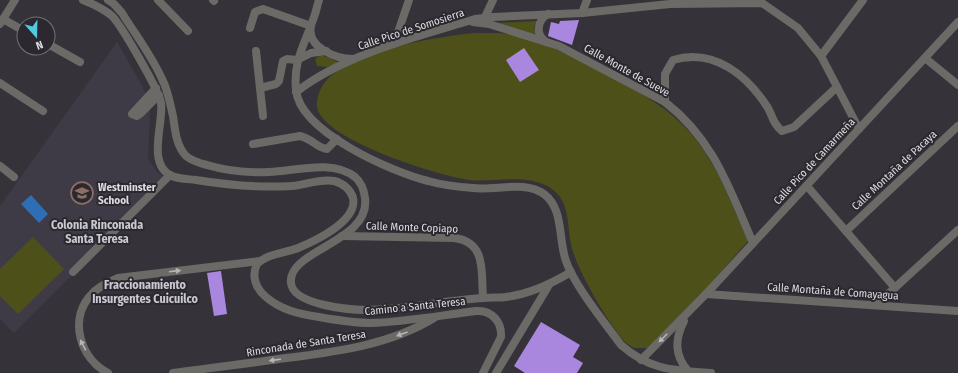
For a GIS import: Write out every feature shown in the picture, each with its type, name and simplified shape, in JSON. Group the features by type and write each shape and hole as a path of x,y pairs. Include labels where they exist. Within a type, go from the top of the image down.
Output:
{"street":[{"path":"15,0 2,22 16,28"},
{"path":"83,0 113,17 157,92 161,104 158,156 162,168 170,175 213,183 257,186 292,186 332,180 342,184 350,190 353,199 353,208 349,216 338,226 299,247 260,261 118,278 102,285 89,297 79,316 80,341 99,368 108,373"},
{"name":"Camino a Santa Teresa","path":"108,0 122,12 162,78 179,146 185,155 195,162 212,167 242,171 269,172 331,167 345,171 357,179 364,190 366,202 364,214 358,224 305,259 292,276 290,284 295,292 303,299 323,304 367,310 506,297 549,285 571,272"},
{"path":"158,0 188,31"},
{"path":"394,44 410,0"},
{"path":"485,17 493,0"},
{"path":"582,13 587,0"},
{"path":"821,56 863,0"},
{"name":"Calle Pico de Somosierra","path":"296,92 320,75 358,58 394,44 485,17 582,13 670,2 762,1 798,28 821,56 860,129"},
{"path":"317,2 310,33 312,40 326,51 342,58 358,58"},
{"path":"250,28 255,12 263,9 311,26"},
{"path":"546,43 539,35 538,28 540,21 548,14"},
{"name":"Calle Monte de Sueve","path":"465,22 489,24 571,52 665,102 694,128 713,155 753,243"},
{"name":"Calle Pico de Camarmeña","path":"641,360 686,316 958,22"},
{"path":"311,26 297,60 296,92 312,120 337,139 393,169 428,181 472,188 523,187 539,191 551,200 556,209 562,249 571,272 621,344 641,360 664,368 711,373"},
{"path":"56,48 80,62"},
{"path":"256,51 263,116"},
{"path":"260,88 276,84 283,61 287,59 297,60 311,53 326,51"},
{"path":"665,102 665,74 673,60 686,56 728,66 752,86 769,110 774,124 782,131 794,127 837,87"},
{"path":"925,58 958,85"},
{"path":"0,83 43,111"},
{"name":"Calle Montaña de Pacaya","path":"846,231 958,126"},
{"path":"253,144 300,136 307,137 322,148 327,149 337,139"},
{"path":"0,166 14,177"},
{"path":"73,272 170,175"},
{"path":"807,186 895,288"},
{"path":"876,305 958,230"},
{"name":"Calle Monte Copiapo","path":"342,236 454,238 468,242 475,247 479,255 483,298"},
{"name":"Camino a Santa Teresa","path":"260,261 256,264 254,275 258,288 274,303 287,310 302,314 360,322 380,322 481,311 493,316 499,323 502,332 483,373"},
{"name":"Camino a Santa Teresa","path":"496,373 549,285"},
{"name":"Calle Montaña de Comayagua","path":"706,294 958,311"},
{"name":"Rinconada de Santa Teresa","path":"173,373 302,356 374,344 416,329 437,316"},
{"name":"Calle Pico de Camarmeña","path":"686,316 676,344 679,358 688,371"},
{"path":"492,354 502,361"}],"shaded area":[{"name":"Westminster School","path":"117,42 145,91 150,111 148,159 156,171 167,180 14,333 0,319 0,206"}],"green space":[{"path":"537,21 534,27 536,35 495,23"},
{"path":"476,33 508,34 541,43 628,86 666,110 677,119 697,141 713,165 726,190 748,241 704,291 648,348 634,348 626,343 604,313 589,287 573,252 566,209 563,202 552,189 543,184 522,179 469,180 409,164 358,143 338,131 323,118 317,106 318,96 325,82 336,72 368,56 385,50 441,37"},
{"path":"321,55 340,63 327,67 317,66 315,59"},
{"path":"33,237 64,269 18,314 0,296 0,269"}],"water":[{"path":"31,195 48,214 39,223 21,204"}],"building":[{"path":"579,20 572,45 548,36 551,22 559,24 560,21"},
{"path":"524,48 539,70 520,82 506,60"},
{"path":"221,271 227,314 214,316 207,273"},
{"path":"541,322 580,345 573,357 583,363 577,373 525,373 514,366"}],"place":[{"name":"Westminster School","path":"82,193"}],"district":[{"name":"Colonia Rinconada Santa Teresa","path":"97,232"},
{"name":"Fraccionamiento Insurgentes Cuicuilco","path":"145,292"}]}
